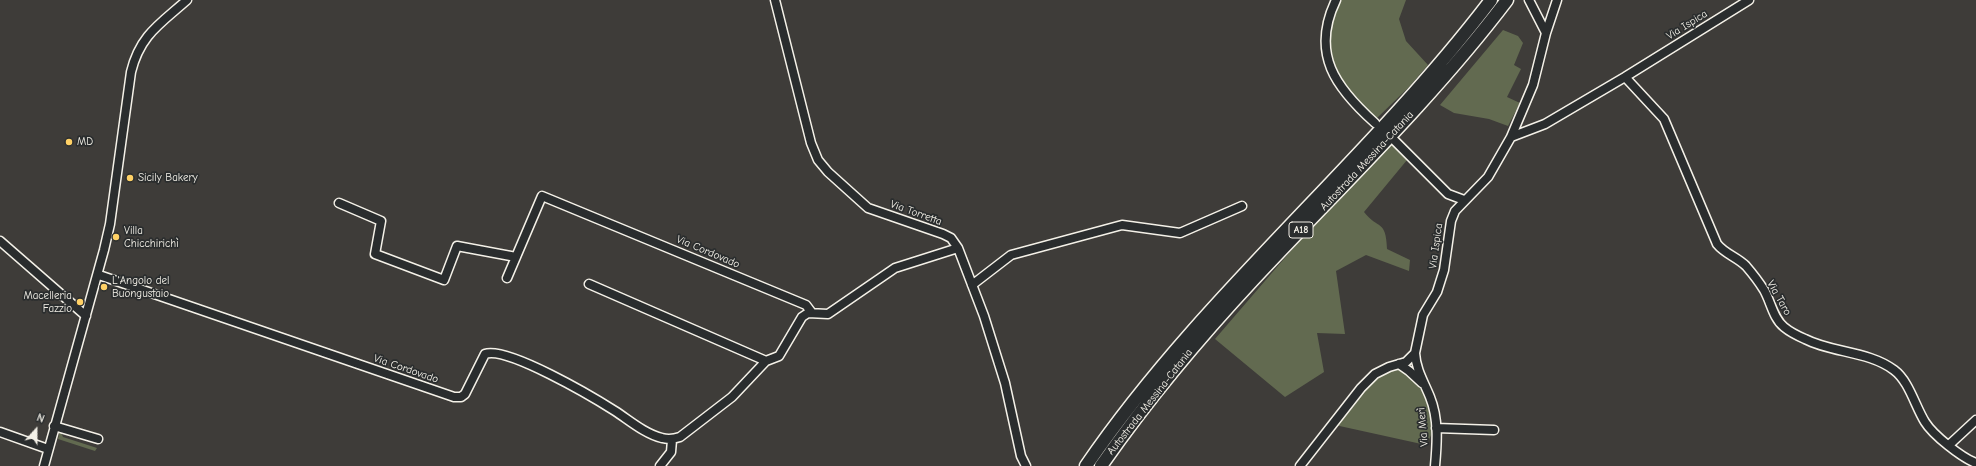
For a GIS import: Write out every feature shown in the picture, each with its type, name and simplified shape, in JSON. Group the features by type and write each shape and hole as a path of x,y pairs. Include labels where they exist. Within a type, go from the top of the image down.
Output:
{"highway":[{"name":"Autostrada Messina-Catania","path":"1086,466 1150,381 1192,330 1420,86 1446,57 1491,0"},
{"name":"Autostrada Messina-Catania","path":"1100,466 1159,388 1200,338 1456,65 1507,0"}],"street":[{"path":"44,466 54,426 99,275 110,224 131,72 135,57 143,41 152,30 187,0"},
{"name":"Via Torretta","path":"775,0 811,143 818,160 828,172 868,208 943,234 950,238 958,248 984,316 1005,383 1021,456 1025,466"},
{"path":"1336,0 1329,21 1326,38 1330,69 1343,91 1375,124"},
{"path":"1529,0 1546,33"},
{"name":"Via Ispica","path":"1415,353 1423,315 1437,292 1443,276 1450,221 1464,200 1488,176 1511,137 1533,85 1556,0"},
{"name":"Via Ispica","path":"1511,137 1545,124 1625,78 1749,0"},
{"name":"Via Taro","path":"1625,78 1664,119 1717,244 1722,251 1745,266 1754,276 1764,290 1776,317 1784,327 1806,340 1832,349 1859,354 1893,369 1905,384 1926,423 1959,454 1976,463"},
{"path":"1395,141 1448,194 1455,212"},
{"path":"1448,194 1464,200"},
{"name":"Via Cordovado","path":"507,278 542,196 806,305 812,314"},
{"path":"338,203 381,221 375,254 444,280 457,246 516,257"},
{"path":"972,285 1011,255 1122,225 1180,233 1242,206"},
{"path":"0,241 86,316"},
{"path":"660,466 671,452 672,440 680,437 732,397 766,361 779,356 802,317 808,313 828,314 895,268 958,248"},
{"name":"Via Cordovado","path":"99,275 454,397 461,397 465,394 485,354 498,352 529,364 613,409 654,435 672,440"},
{"path":"589,284 766,361"},
{"path":"1300,466 1361,388 1375,374 1389,367 1403,363 1415,353"},
{"path":"1415,353 1419,373"},
{"path":"1403,363 1419,373"},
{"path":"1403,363 1425,387"},
{"name":"Via Merì","path":"1419,373 1434,410 1436,428 1436,466"},
{"path":"1949,445 1976,420"},
{"path":"54,426 98,439"},
{"path":"1436,428 1494,430"},
{"path":"0,432 48,449"}],"green space":[{"path":"1341,0 1406,0 1399,19 1406,41 1428,65 1409,87 1376,119 1351,93 1341,80 1334,66 1330,36"},
{"path":"1503,30 1518,36 1523,43 1514,65 1521,69 1507,97 1520,103 1508,126 1489,119 1454,113 1440,105"},
{"path":"1392,144 1407,160 1364,212 1383,229 1387,249 1410,260 1409,271 1366,255 1336,271 1345,334 1317,333 1324,372 1285,397 1215,339 1326,210"},
{"path":"1400,369 1417,384 1430,402 1434,423 1432,434 1426,445 1335,425 1362,390 1370,383 1379,376"},
{"path":"60,430 63,437 97,448 95,451 58,439"}],"place":[{"name":"MD","path":"69,142"},
{"name":"Sicily Bakery","path":"130,178"},
{"name":"Villa Chicchirichì","path":"116,237"},
{"name":"L'Angolo del Buongustaio","path":"104,287"},
{"name":"Macelleria Fazzio","path":"80,302"}]}
